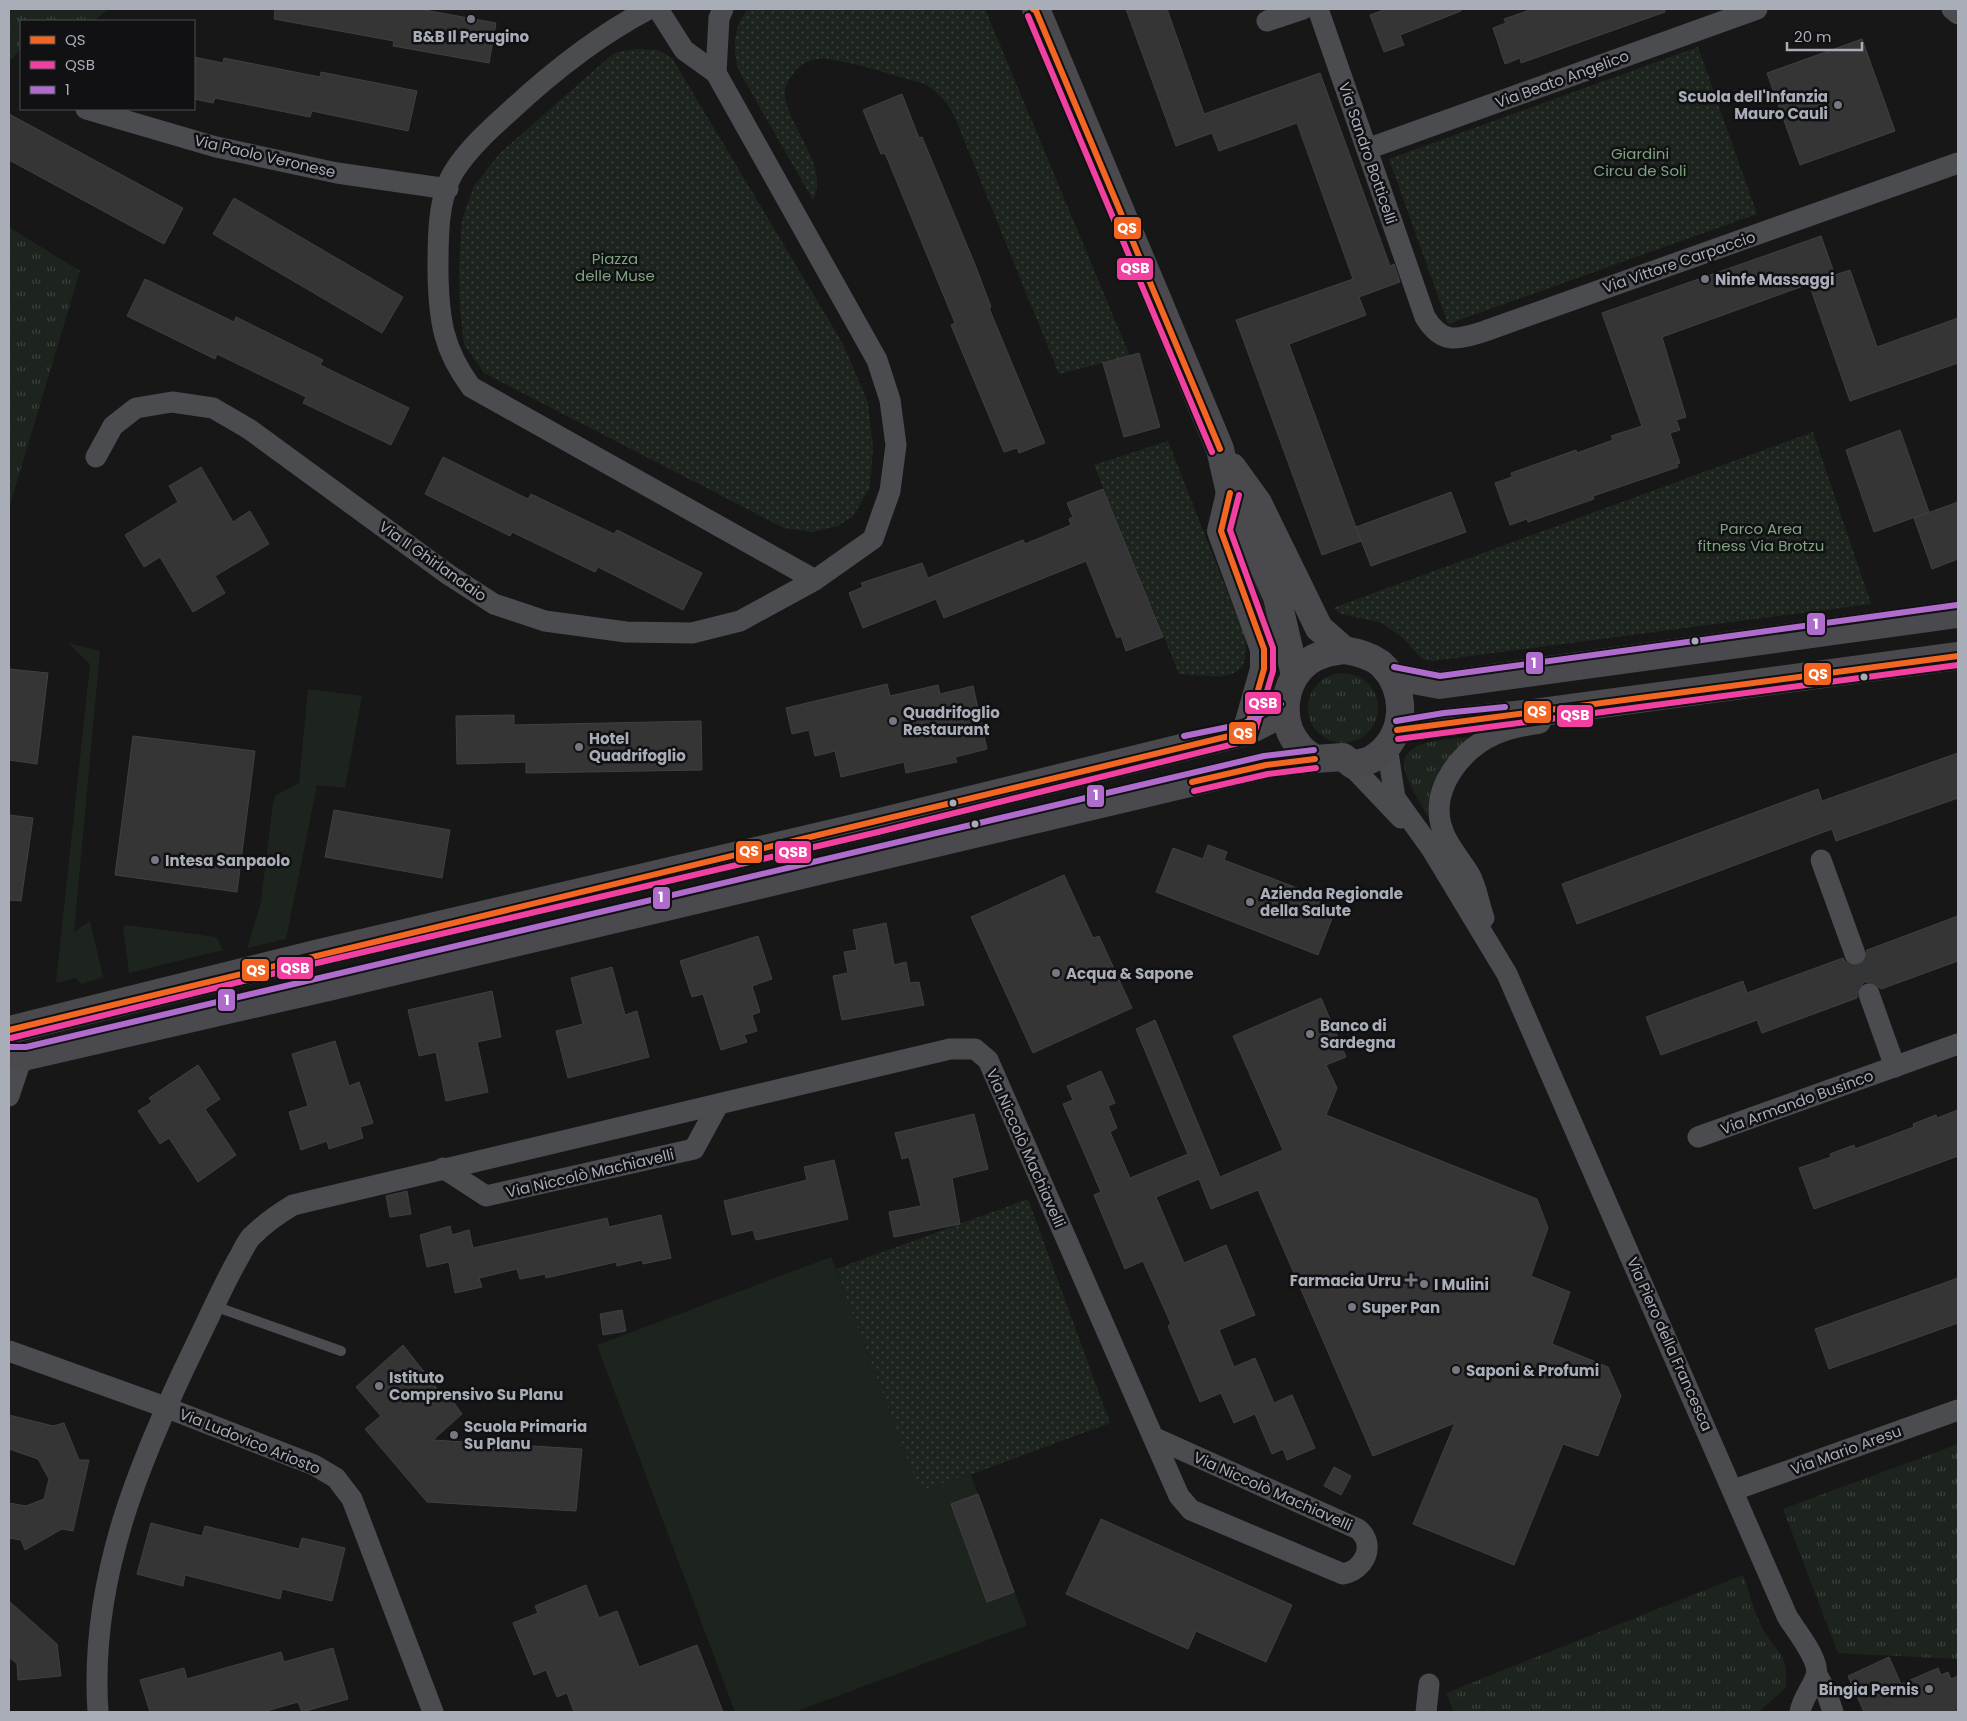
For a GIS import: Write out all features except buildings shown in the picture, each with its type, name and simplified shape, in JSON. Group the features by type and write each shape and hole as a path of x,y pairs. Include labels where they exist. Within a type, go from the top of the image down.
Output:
{"street":[{"path":"649,9 616,26 531,91 484,135 453,174 441,212 439,306 445,337 455,365 471,387 815,580 873,540 890,491 896,445 890,400 877,360 716,73 684,50 658,9"},
{"path":"716,73 719,18 723,9"},
{"path":"1267,21 1303,9"},
{"name":"Via Sandro Botticelli","path":"1318,9 1418,298"},
{"name":"Via Beato Angelico","path":"1367,149 1758,9"},
{"path":"1952,9 1958,14"},
{"path":"1035,10 1220,449 1230,493 1276,597 1295,675"},
{"name":"Via Paolo Veronese","path":"89,110 216,147 337,173 448,189"},
{"name":"Via Vittore Carpaccio","path":"1418,298 1425,317 1434,331 1448,337 1463,338 1958,163"},
{"name":"Via Il Ghirlandaio","path":"96,457 113,426 136,408 172,402 213,408 249,429 448,575 494,604 545,621 626,632 692,633 740,621 815,580"},
{"path":"1220,449 1258,503 1319,628 1344,650"},
{"path":"1230,493 1221,530 1264,649 1264,669 1246,732"},
{"path":"1392,676 1440,685 1958,614"},
{"path":"9,1096 19,1066 18,1056 338,984 1266,765 1343,757 1353,765 1372,759 1392,738 1401,712 1399,693 1392,676 1379,663 1362,653 1344,650 1325,653 1308,662 1295,675 1287,693 1285,712 1290,731 1300,747 1315,759"},
{"path":"1392,738 1445,722 1586,707 1958,656"},
{"name":"Via Piero della Francesca","path":"1586,707 1554,720 1496,734 1461,760 1442,788 1439,806 1442,826 1446,839 1471,876 1481,911 1507,974 1734,1490 1787,1616 1812,1654 1817,1675 1826,1691 1833,1712"},
{"path":"9,1030 319,954 872,824 1246,732 1285,712"},
{"name":"Via Piero della Francesca","path":"1392,738 1395,798 1431,848 1507,974"},
{"name":"Via Piero della Francesca","path":"1343,757 1431,848"},
{"path":"1821,860 1855,954"},
{"path":"1869,994 1895,1067"},
{"name":"Via Armando Businco","path":"1698,1137 1958,1044"},
{"name":"Via Niccolò Machiavelli","path":"98,1712 96,1682 99,1623 109,1567 126,1507 165,1407 214,1306 250,1238 268,1221 293,1205 950,1049 975,1049 988,1060 1153,1438 1179,1496 1192,1510 1342,1574 1355,1570 1364,1562 1367,1546 1364,1536 1358,1529 1153,1438"},
{"name":"Via Niccolò Machiavelli","path":"443,1168 486,1196 694,1149 718,1105"},
{"name":"Via Ludovico Ariosto","path":"9,1351 165,1407 314,1465 336,1478 352,1498 433,1712"},
{"name":"Via Mario Aresu","path":"1734,1490 1958,1410"},
{"path":"1800,1712 1817,1675"},
{"path":"1426,1712 1428,1684"}],"lane":[{"path":"214,1306 341,1351"}],"green space":[{"path":"9,9 108,9 95,20 20,20 20,50 9,62"},
{"path":"748,9 985,9 1130,356 1059,374 954,115 941,97 925,84 828,59 811,61 797,69 787,83 785,93 792,118 806,145 816,173 817,187 813,200 739,71 735,55 735,39 739,23"},
{"name":"Giardini Circu de Soli","path":"1698,47 1757,214 1448,324 1389,159"},
{"name":"Piazza delle Muse","path":"634,49 658,50 672,58 843,344 868,402 873,448 870,488 853,516 838,526 812,532 784,528 484,373 464,344 460,308 459,268 462,220 474,186 500,153 614,53"},
{"path":"9,227 80,271 9,508"},
{"name":"Parco Area fitness Via Brotzu","path":"1813,432 1871,604 1432,661 1422,659 1403,638 1382,623 1341,614 1333,608"},
{"path":"1168,441 1245,637 1246,653 1243,664 1237,671 1228,675 1179,674 1094,465"},
{"path":"68,643 100,651 74,932 90,921 103,977 82,984 75,978 56,983 90,664"},
{"path":"1343,673 1356,676 1368,683 1375,695 1378,708 1375,721 1368,733 1356,740 1343,743 1330,740 1318,733 1311,721 1308,708 1311,695 1318,683 1330,676"},
{"path":"308,689 362,696 345,788 317,785 286,939 247,948 261,902 273,802 276,795 299,783"},
{"path":"1475,737 1450,764 1437,782 1432,792 1428,817 1407,776 1404,764 1406,755 1413,749 1433,742"},
{"path":"126,925 216,937 223,950 129,973 123,927"},
{"path":"1028,1199 1110,1423 918,1494 836,1269"},
{"path":"831,1257 920,1491 970,1473 1027,1625 795,1712 735,1712 597,1345"},
{"path":"1958,1444 1958,1659 1838,1653 1783,1509"},
{"path":"1743,1575 1761,1625 1786,1667 1786,1687 1759,1712 1454,1712 1446,1693"}],"tunnel":[{"path":"1855,954 1869,994"}],"transit line":[{"name":"QS","path":"1033,9 1036,11 1220,449"},
{"name":"QSB","path":"1028,16 1212,452"},
{"name":"QS","path":"9,1030 1246,732 1264,669 1264,649 1221,531 1230,493"},
{"name":"QSB","path":"11,1038 321,962 874,833 1250,740 1254,734 1273,671 1273,648 1230,530 1239,495"},
{"name":"1","path":"1394,667 1440,676 1957,605"},
{"name":"QS","path":"1397,730 1958,656"},
{"name":"QSB","path":"1398,739 1958,665"},
{"name":"1","path":"1184,736 1243,724 1281,704"},
{"name":"1","path":"1396,721 1444,713 1505,707"},
{"name":"1","path":"9,1047 26,1047 1264,756 1314,750"},
{"name":"QS","path":"1192,782 1266,765 1315,759"},
{"name":"QSB","path":"1194,791 1268,774 1316,768"}],"place":[{"name":"B&B Il Perugino","path":"471,19"},
{"name":"Scuola dell'Infanzia Mauro Cauli","path":"1838,105"},
{"name":"Ninfe Massaggi","path":"1705,279"},
{"name":"Quadrifoglio Restaurant","path":"893,721"},
{"name":"Hotel Quadrifoglio","path":"579,747"},
{"name":"Intesa Sanpaolo","path":"155,860"},
{"name":"Azienda Regionale della Salute","path":"1250,902"},
{"name":"Acqua & Sapone","path":"1056,973"},
{"name":"Banco di Sardegna","path":"1310,1034"},
{"name":"Farmacia Urru","path":"1411,1280"},
{"name":"I Mulini","path":"1424,1284"},
{"name":"Super Pan","path":"1352,1307"},
{"name":"Saponi & Profumi","path":"1456,1370"},
{"name":"Istituto Comprensivo Su Planu","path":"379,1386"},
{"name":"Scuola Primaria Su Planu","path":"454,1435"},
{"name":"Bingia Pernis","path":"1929,1689"}]}
